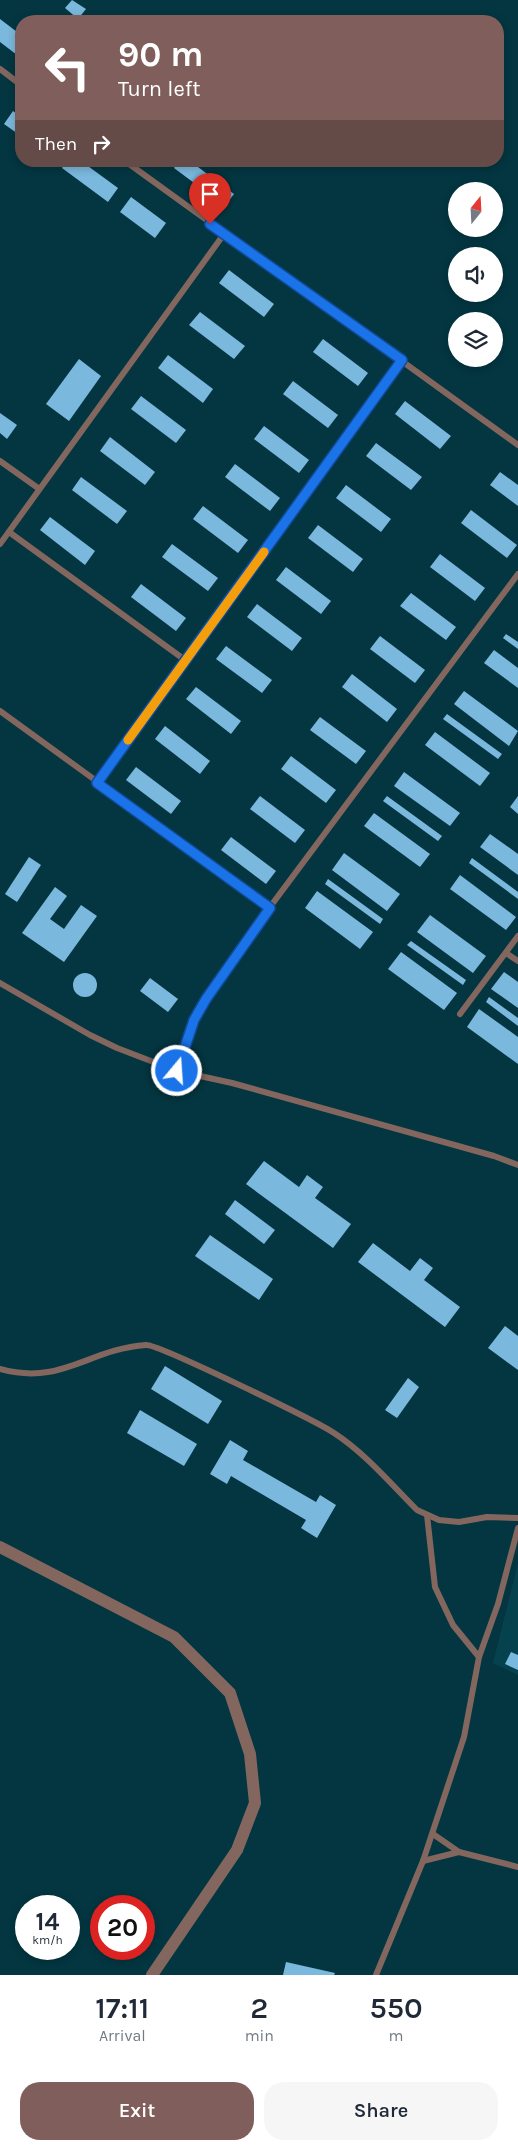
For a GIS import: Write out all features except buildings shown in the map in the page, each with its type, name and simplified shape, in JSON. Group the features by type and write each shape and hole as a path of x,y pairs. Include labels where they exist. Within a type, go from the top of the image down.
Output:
{"street":[{"path":"0,1548 174,1637 230,1693 250,1754 255,1803 237,1850 152,1975"}],"lane":[{"path":"0,69 15,80"},
{"path":"133,167 518,445"},
{"path":"0,544 38,488 224,234"},
{"path":"97,783 402,360"},
{"path":"0,460 38,488"},
{"path":"9,532 185,660"},
{"path":"177,1071 194,1020 206,999 270,908 518,574"},
{"path":"0,711 270,908"},
{"path":"460,1014 518,936"},
{"path":"506,953 518,962"},
{"path":"0,983 90,1035 117,1048 177,1071 232,1083 494,1156 518,1165"},
{"path":"0,1369 20,1374 43,1374 66,1369 110,1351 148,1344 334,1433 367,1460 417,1510 439,1520 459,1522 487,1517 518,1518"},
{"path":"427,1514 435,1587 453,1626 479,1657"},
{"path":"376,1975 423,1861 464,1738 479,1657 498,1604 518,1528"},
{"path":"433,1834 459,1852 518,1867"},
{"path":"423,1861 459,1852"}],"shaded area":[{"path":"518,1563 518,1675 493,1663"}],"slow traffic":[{"path":"128,740 264,552"}],"route":[{"path":"177,1071 194,1020 206,999 270,908 97,783 402,360 210,224"}]}
